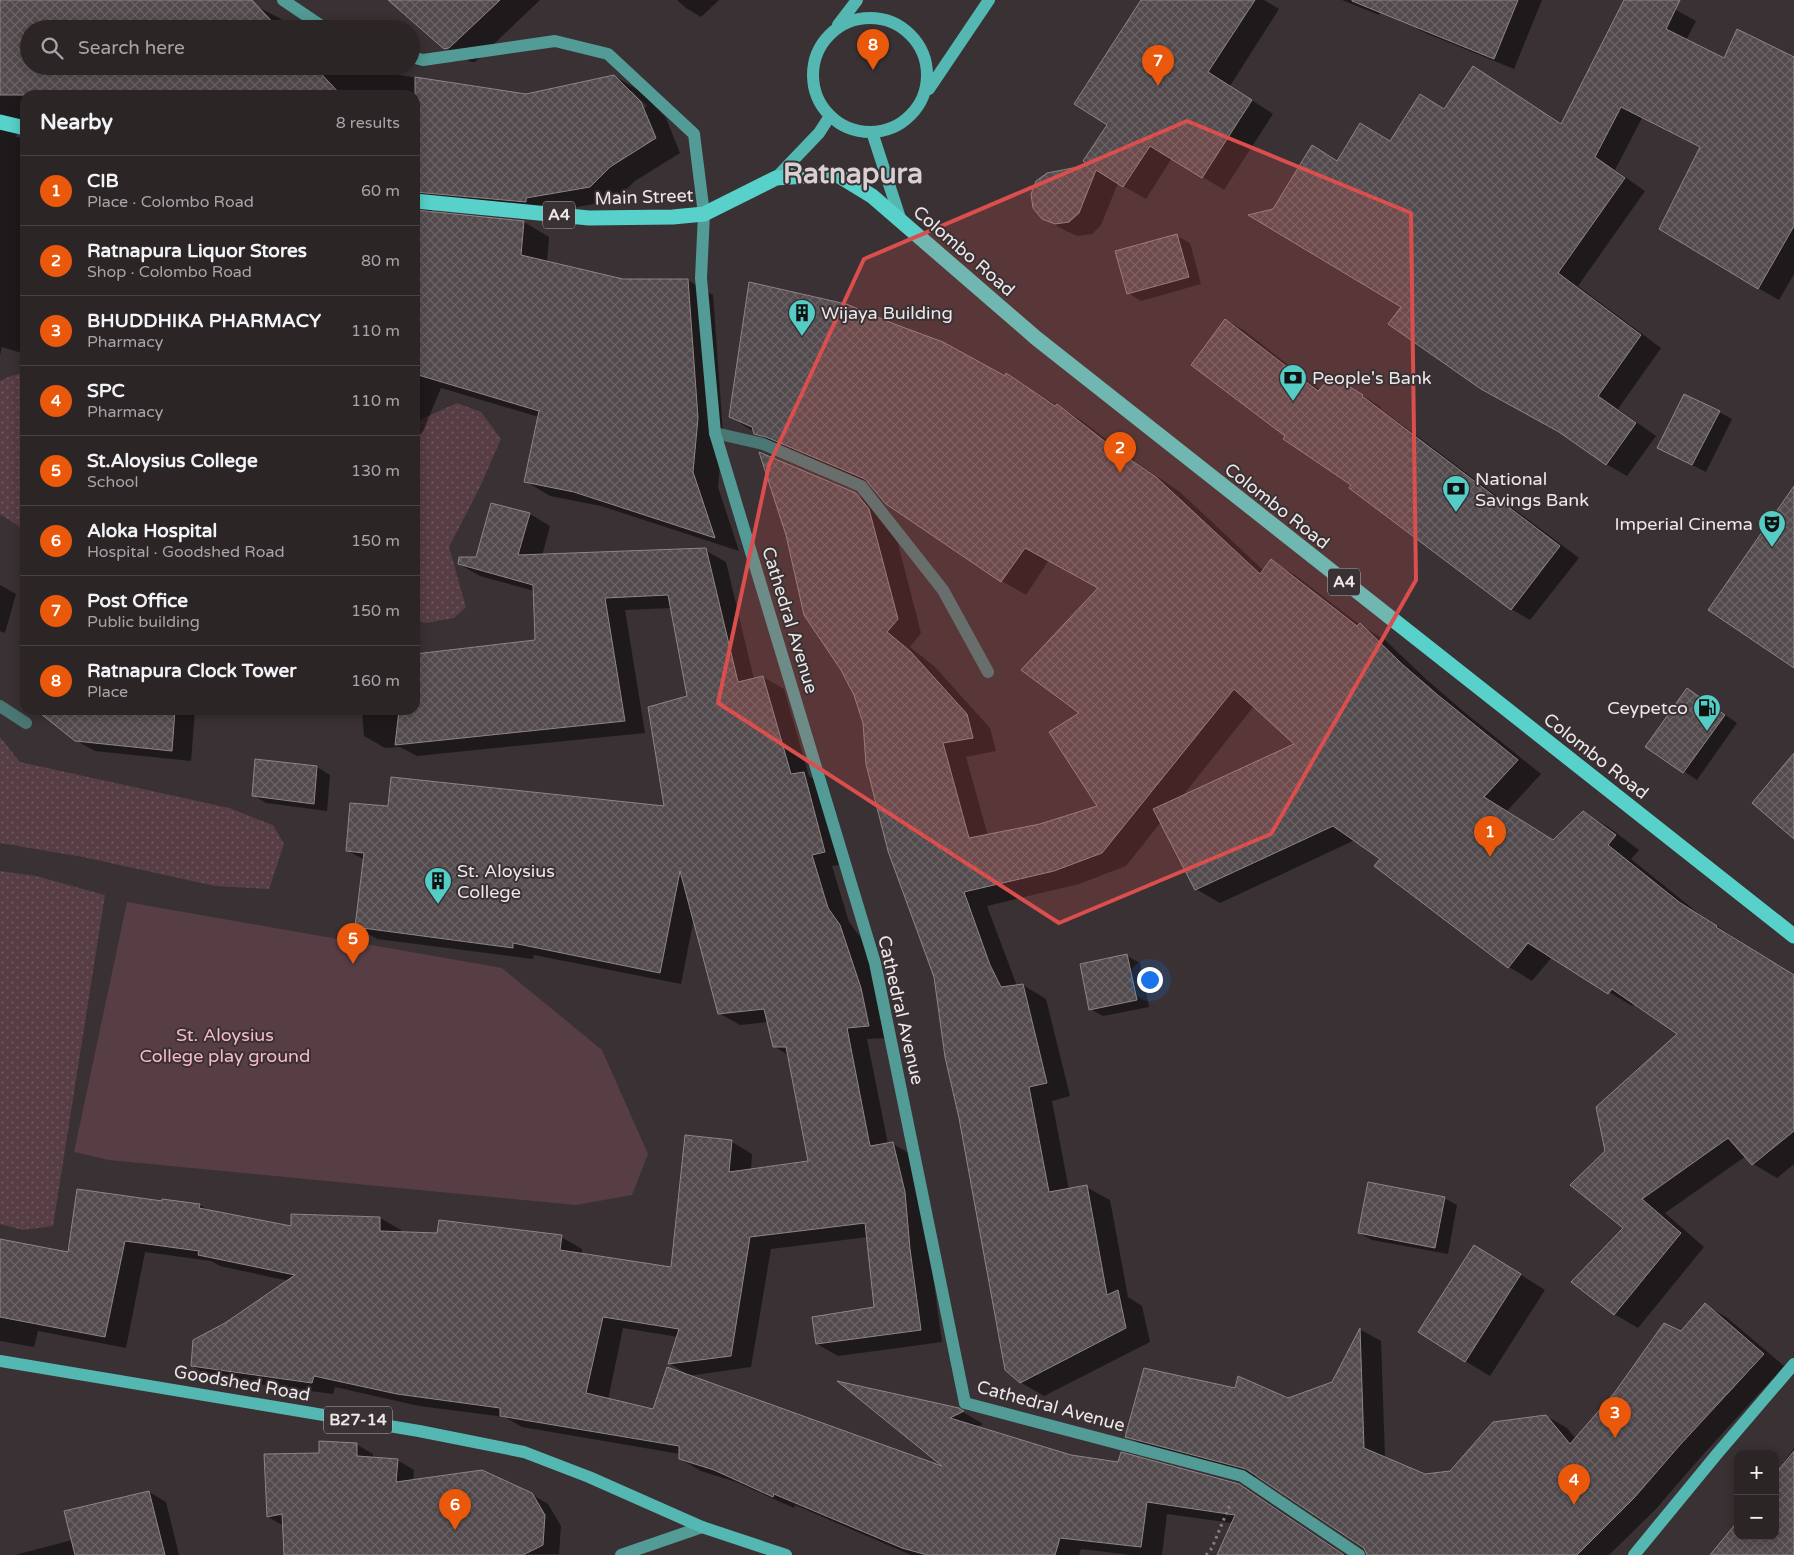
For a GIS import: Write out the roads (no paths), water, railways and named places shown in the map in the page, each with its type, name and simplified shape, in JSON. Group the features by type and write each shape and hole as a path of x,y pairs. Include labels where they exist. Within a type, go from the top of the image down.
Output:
{"highway":[{"path":"0,122 20,127"},
{"name":"Colombo Road","path":"776,178 836,174 872,196 1043,344 1794,936"},
{"name":"Main Street","path":"420,201 588,218 673,217 704,214 776,178"}],"main road":[{"path":"857,0 836,29 824,40 816,54 812,70 814,87 819,102 830,116 842,125 856,131 872,132 888,129 903,121 916,110 989,0"},
{"path":"836,29 852,20 870,17 889,20 906,29 918,42 926,59 928,77 924,96"},
{"path":"776,178 819,133 830,116"},
{"path":"872,132 901,221"},
{"name":"Goodshed Road","path":"0,1360 419,1431 524,1452 589,1476 702,1527"},
{"path":"1634,1555 1794,1364"},
{"name":"B27-14","path":"702,1527 786,1555"}],"street":[{"path":"283,0 313,20"},
{"name":"Cathedral Avenue","path":"420,60 555,41 608,54 694,134 704,214 701,278 715,433 875,963 965,1402 1242,1476 1359,1555"},
{"path":"715,433 763,444 861,486 943,590 988,672"},
{"path":"0,706 26,723"},
{"path":"621,1555 702,1527"}],"place":[{"name":"Ratnapura Clock Tower","path":"873,70"},
{"name":"Post Office","path":"1158,86"},
{"name":"Wijaya Building","path":"802,337"},
{"name":"People's Bank","path":"1293,402"},
{"name":"Ratnapura Liquor Stores","path":"1120,473"},
{"name":"National Savings Bank","path":"1456,513"},
{"name":"Imperial Cinema","path":"1772,548"},
{"name":"Ceypetco","path":"1707,732"},
{"name":"CIB","path":"1490,857"},
{"name":"St. Aloysius College","path":"438,905"},
{"name":"St.Aloysius College","path":"353,964"},
{"name":"BHUDDHIKA PHARMACY","path":"1615,1438"},
{"name":"SPC","path":"1574,1505"},
{"name":"Aloka Hospital","path":"455,1530"}],"district":[{"name":"Ratnapura","path":"853,174"}],"park label":[{"name":"St. Aloysius College play ground","path":"225,1045"}]}
